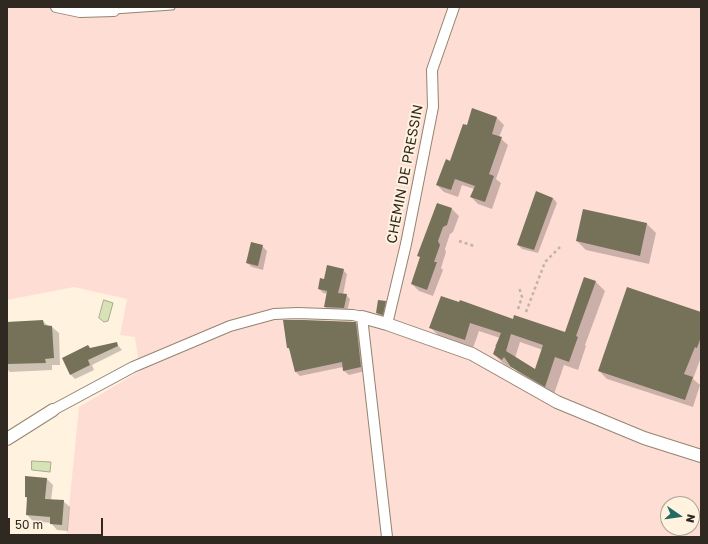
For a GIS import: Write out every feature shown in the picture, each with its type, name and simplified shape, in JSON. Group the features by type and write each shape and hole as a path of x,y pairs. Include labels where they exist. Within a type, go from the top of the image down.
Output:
{"street":[{"path":"56,7 80,12 114,11"},
{"name":"CHEMIN DE PRESSIN","path":"387,324 406,244 433,106 432,70 454,7"},
{"path":"7,439 52,410 133,367 230,326 274,314 306,313 353,315 362,317 387,324 472,354 557,402 644,438 701,456"},
{"path":"362,317 387,537"}],"lane":[{"path":"114,11 139,8 172,7"}],"path":[{"path":"459,241 474,246"},
{"path":"526,312 545,262 560,247"},
{"path":"518,309 522,297 519,287"}],"shaded area":[{"path":"7,7 701,7 701,537 66,537 79,407 140,371 135,337 120,335 127,299 74,287 7,300"},
{"path":"104,300 113,303 108,321 104,322 99,318"},
{"path":"32,461 51,462 50,472 32,470"}],"building":[{"path":"472,108 497,117 492,134 502,137 489,174 494,176 485,202 470,197 475,186 455,179 451,190 436,185 446,159 450,161 463,124 467,125"},
{"path":"536,191 553,198 534,250 517,245"},
{"path":"437,203 452,208 447,225 443,227 438,241 440,245 434,262 437,262 427,290 411,284 420,257 417,256"},
{"path":"583,209 647,223 640,256 576,241"},
{"path":"251,242 263,245 258,266 246,263"},
{"path":"327,265 344,269 338,293 347,294 344,308 324,307 327,291 318,289 320,278 324,279"},
{"path":"584,277 596,281 576,336 578,337 569,362 555,357 545,387 511,367 504,357 502,360 493,354 495,345 501,333 470,323 465,340 429,328 441,296 459,302 460,300 513,319 514,315 565,332","holes":["511,334 543,345 535,369 506,351"]},
{"path":"627,287 701,312 701,337 697,348 695,347 684,374 693,377 685,400 598,371"},
{"path":"378,300 386,301 383,315 376,313"},
{"path":"43,320 44,325 52,326 54,358 45,359 46,363 7,364 7,322"},
{"path":"283,320 356,322 361,367 343,371 342,362 295,372 289,348 287,348"},
{"path":"117,342 118,346 88,360 90,365 70,375 62,358 88,345 90,348"},
{"path":"25,476 47,478 45,499 64,500 62,525 50,524 50,517 26,515 27,497 25,497"}]}
